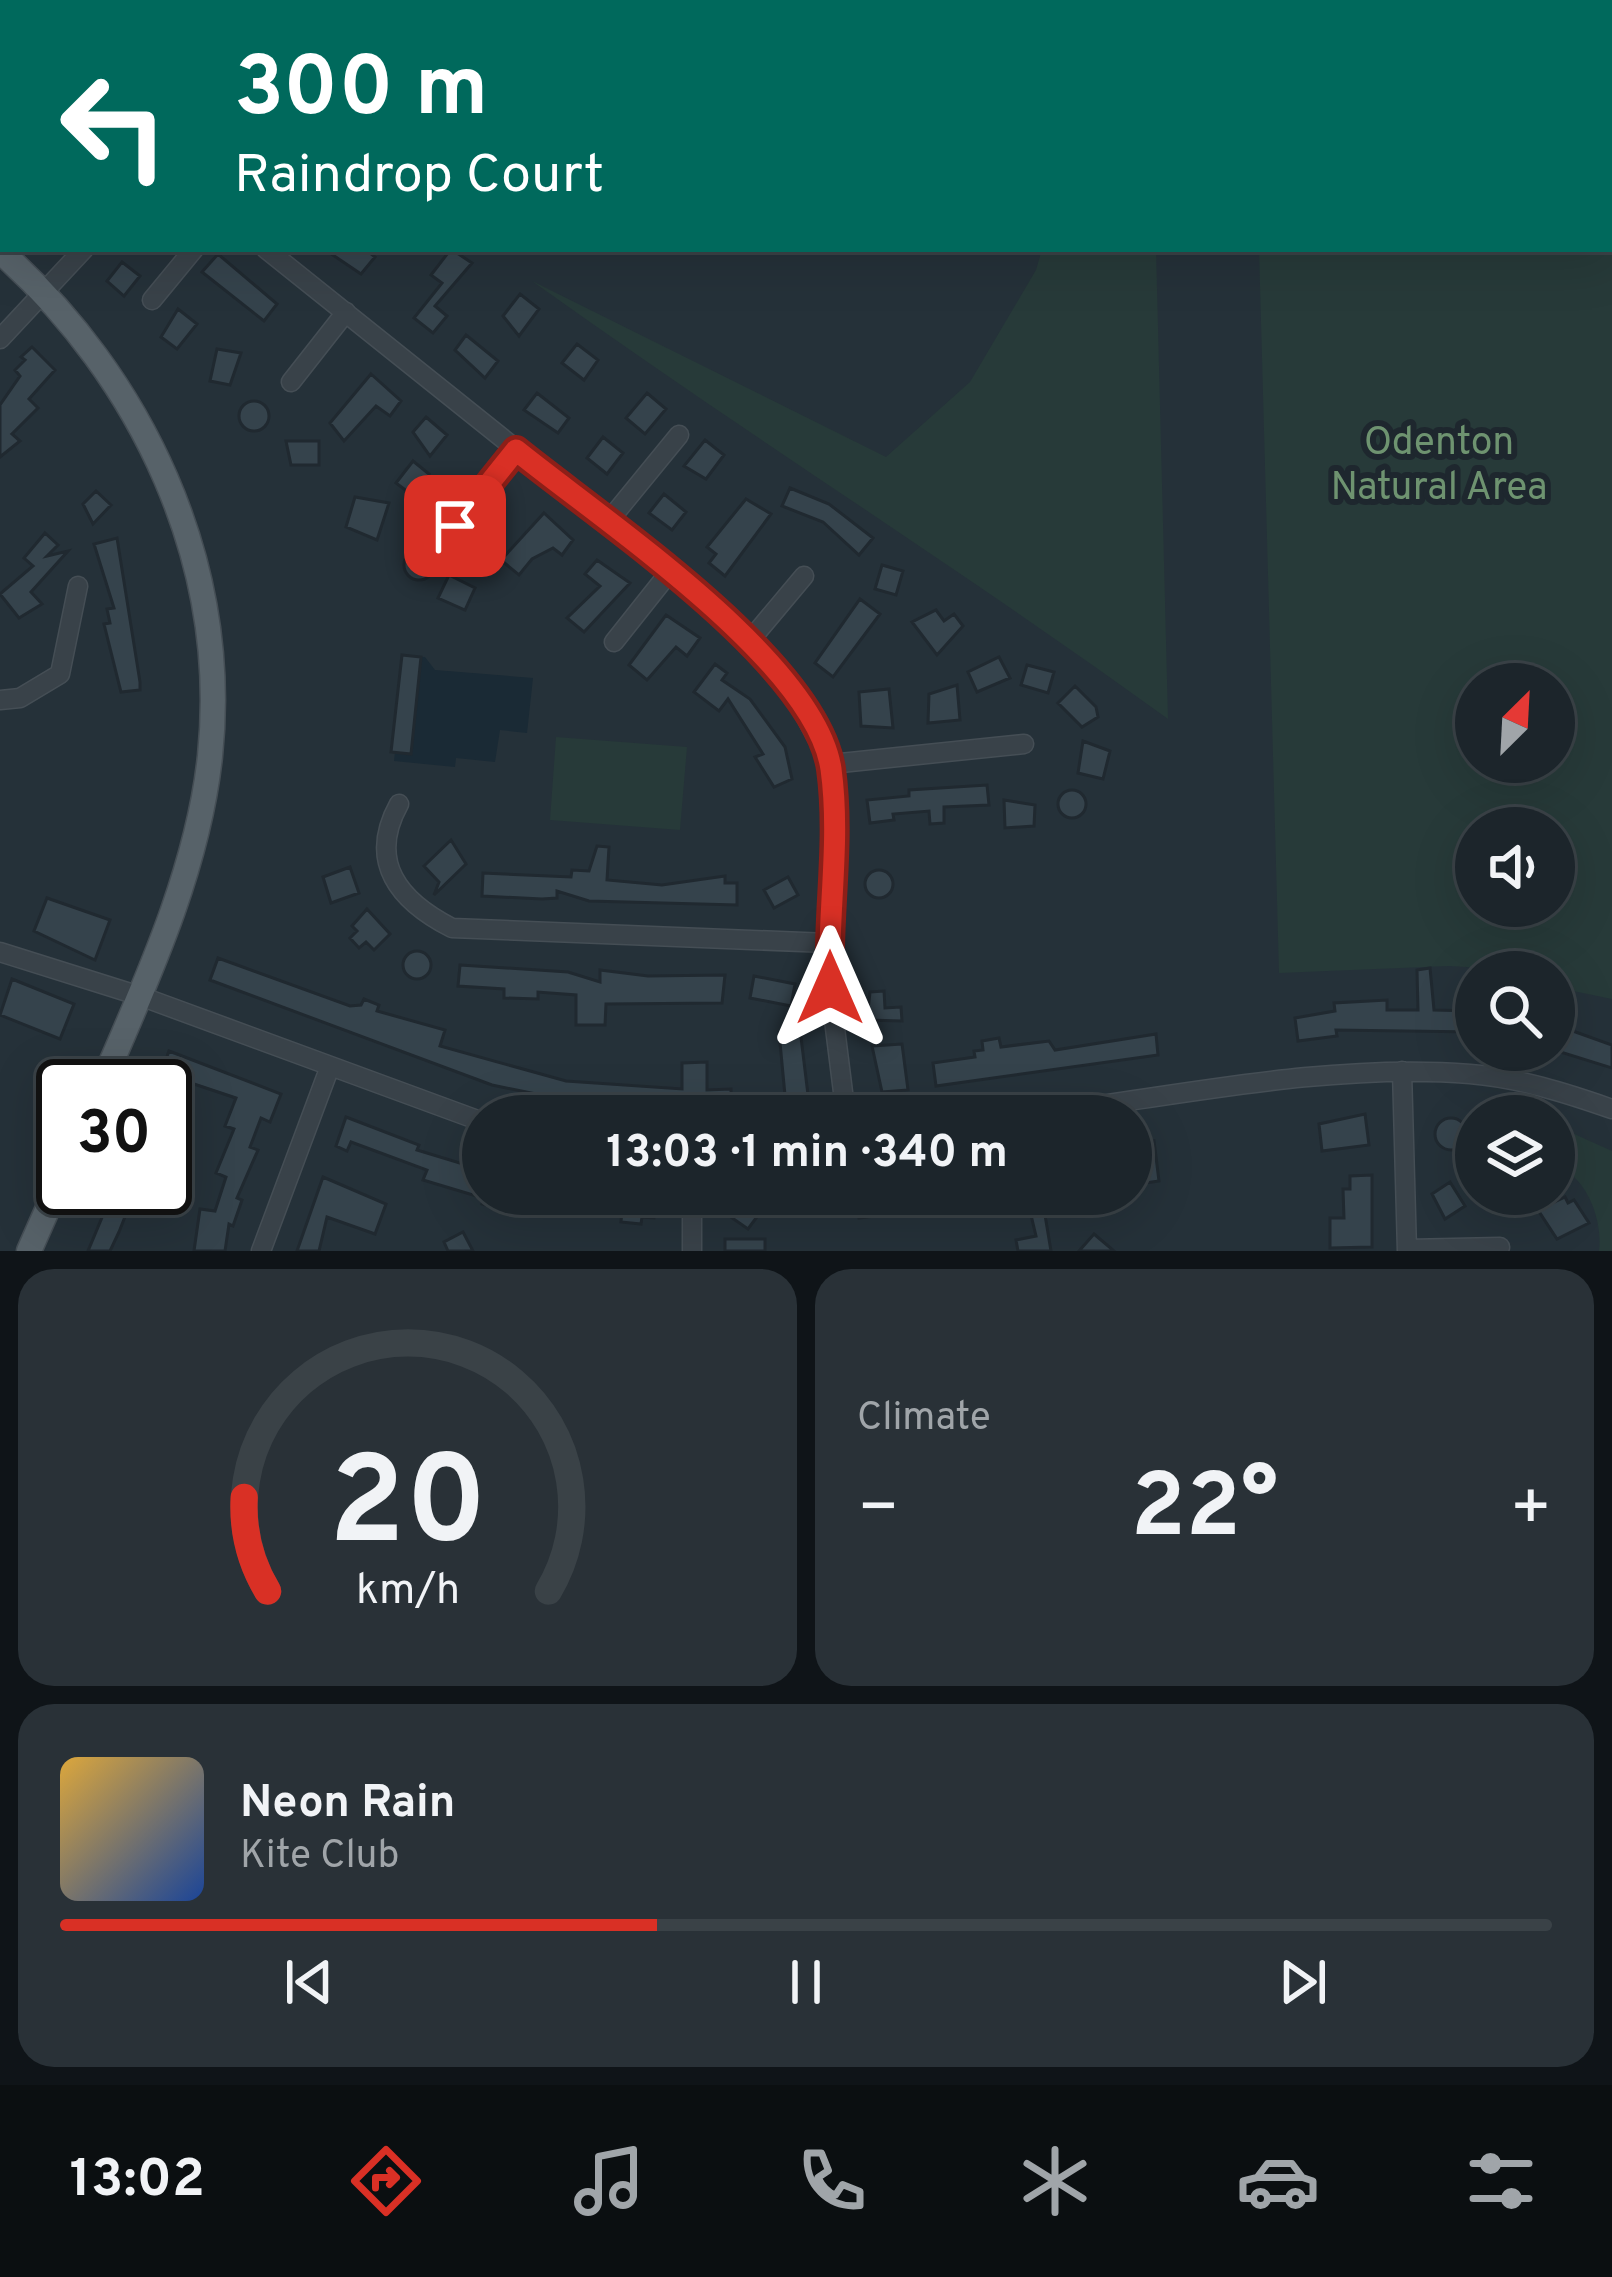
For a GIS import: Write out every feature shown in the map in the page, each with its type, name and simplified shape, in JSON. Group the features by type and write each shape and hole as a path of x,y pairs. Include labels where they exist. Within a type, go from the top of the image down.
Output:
{"main road":[{"path":"1,252 44,290 112,373 164,471 187,533 208,638 210,755 182,880 113,1059"},
{"path":"29,1251 45,1215"}],"street":[{"path":"0,339 81,252"},
{"path":"152,300 192,252"},
{"path":"270,252 752,638 785,677 831,764 835,853 828,943 845,1095"},
{"path":"291,382 346,312"},
{"path":"607,523 679,435"},
{"path":"455,526 516,450"},
{"path":"614,642 668,574"},
{"path":"752,638 804,576"},
{"path":"0,700 20,698 61,674 77,586"},
{"path":"831,764 1024,744"},
{"path":"399,804 385,829 386,859 399,890 423,914 452,928 828,943"},
{"path":"0,952 140,995 462,1115"},
{"path":"261,1251 329,1069"},
{"path":"1152,1101 1402,1071 1473,1074 1542,1086 1612,1109"},
{"path":"1402,1071 1407,1250 1500,1247"},
{"path":"692,1215 692,1251"}],"green space":[{"path":"1041,252 1156,252 1168,719 532,281 886,457 970,382 1036,270"},
{"name":"Odenton Natural Area","path":"1259,252 1612,252 1612,999 1575,991 1575,951 1455,951 1455,966 1279,973"},
{"path":"556,737 687,747 680,830 550,820"},
{"path":"1575,1134 1612,1151 1612,1251 1599,1251 1595,1213 1576,1178"}],"water":[{"path":"405,656 425,657 435,670 533,678 527,733 500,730 495,762 456,758 455,767 394,761"}],"building":[{"path":"328,252 369,252 375,257 361,274"},
{"path":"449,252 472,263 435,306 447,316 433,333 414,318 442,283 431,275"},
{"path":"218,254 277,304 264,321 202,272"},
{"path":"122,262 140,276 124,296 107,281"},
{"path":"520,294 539,309 519,336 503,316"},
{"path":"178,309 197,324 177,349 161,337"},
{"path":"466,335 498,361 485,378 455,350"},
{"path":"577,344 598,360 584,380 562,363"},
{"path":"32,347 55,370 29,399 38,408 12,434 20,441 0,457 0,405 20,376 15,370 25,360 21,357"},
{"path":"217,349 241,353 230,385 210,381"},
{"path":"371,374 401,401 390,416 376,406 344,441 330,423"},
{"path":"537,393 569,418 558,433 524,410"},
{"path":"647,393 666,409 645,434 626,418"},
{"path":"254,401 269,416 254,431 239,416"},
{"path":"426,417 447,435 430,456 413,432"},
{"path":"603,437 623,453 607,474 587,458"},
{"path":"705,440 724,455 706,479 684,466"},
{"path":"286,441 319,441 319,465 291,465"},
{"path":"413,461 429,474 412,495 396,483"},
{"path":"790,488 829,504 873,538 859,555 823,522 782,506"},
{"path":"96,491 111,505 93,524 83,504"},
{"path":"664,494 686,512 672,530 649,513"},
{"path":"355,497 389,503 377,540 346,527"},
{"path":"746,499 771,514 725,576 709,563 716,554 707,547"},
{"path":"544,513 573,540 562,555 553,548 532,559 519,575 501,560"},
{"path":"45,533 58,545 47,556 68,551 31,592 42,604 19,618 0,594 33,566 24,558"},
{"path":"117,538 140,682 140,690 121,692 104,624 110,623 107,609 114,608 94,544"},
{"path":"419,550 434,565 419,580 404,565"},
{"path":"597,560 630,583 584,632 567,618 600,586 585,574"},
{"path":"882,565 903,571 896,595 875,589"},
{"path":"449,575 475,588 465,610 438,598"},
{"path":"860,599 880,614 833,677 815,663"},
{"path":"936,610 944,621 954,614 963,626 937,655 912,622"},
{"path":"666,615 700,638 687,656 676,647 647,680 629,665"},
{"path":"402,655 421,657 411,754 391,752"},
{"path":"999,657 1010,678 977,692 968,672"},
{"path":"715,664 727,673 722,680 750,699 785,747 792,779 774,787 755,757 763,754 728,699 719,711 694,692"},
{"path":"1027,665 1054,672 1048,693 1021,685"},
{"path":"957,685 960,720 928,723 929,694"},
{"path":"1075,686 1096,707 1098,717 1082,727 1058,703"},
{"path":"889,689 893,728 861,726 859,692"},
{"path":"1083,741 1110,751 1103,779 1078,773"},
{"path":"987,785 989,805 944,807 944,823 930,824 929,811 893,814 894,820 870,823 867,800 909,796 909,790"},
{"path":"1072,790 1082,794 1086,804 1082,814 1072,818 1062,814 1058,804 1062,794"},
{"path":"1004,800 1035,805 1034,826 1005,828"},
{"path":"451,840 466,864 434,895 439,882 424,866"},
{"path":"597,846 609,847 607,880 662,885 725,876 725,883 737,883 737,905 589,901 557,891 557,898 542,899 482,896 483,873 571,877 572,870 589,871"},
{"path":"350,867 359,893 331,903 323,877"},
{"path":"879,870 889,874 893,884 889,894 879,898 869,894 865,884 869,874"},
{"path":"788,877 798,895 774,908 764,890"},
{"path":"47,898 110,920 95,960 34,931"},
{"path":"367,909 390,934 374,950 366,942 359,948 350,938 357,931 352,926"},
{"path":"417,951 427,955 431,965 427,975 417,979 407,975 403,965 407,955"},
{"path":"218,958 350,1006 361,1005 364,999 379,1005 377,1011 445,1030 440,1046 566,1081 682,1089 682,1063 707,1062 707,1090 731,1089 731,1095 541,1095 492,1085 210,980"},
{"path":"460,965 568,972 600,982 600,970 648,976 725,975 722,1003 606,1004 605,1025 576,1025 576,995 538,992 538,999 504,998 504,989 458,986"},
{"path":"1430,968 1434,1010 1455,1010 1455,1032 1336,1030 1337,1036 1298,1041 1295,1018 1335,1011 1334,1003 1387,1000 1387,1010 1418,1010 1417,970"},
{"path":"754,976 795,984 791,1006 750,998"},
{"path":"12,979 74,1004 60,1039 0,1015"},
{"path":"884,991 885,1008 901,1007 902,1021 867,1020 870,992"},
{"path":"800,1029 808,1095 785,1095 779,1032"},
{"path":"1575,1032 1612,1045 1612,1068 1575,1057"},
{"path":"1156,1034 1158,1055 936,1086 933,1063 975,1057 974,1051 983,1050 982,1041 999,1038 1001,1047 1049,1041 1055,1050"},
{"path":"902,1044 908,1090 882,1092 872,1046"},
{"path":"169,1051 190,1059 166,1059"},
{"path":"192,1060 281,1094 270,1122 261,1118 250,1147 258,1150 237,1198 242,1200 233,1226 229,1224 225,1251 194,1251 200,1209 215,1211 226,1177 216,1173 234,1129 225,1126 236,1098 192,1083"},
{"path":"1365,1114 1369,1145 1322,1151 1319,1124"},
{"path":"346,1117 419,1145 417,1150 462,1164 462,1192 423,1180 427,1170 351,1142 347,1151 336,1146"},
{"path":"1455,1119 1455,1149 1451,1150 1440,1145 1435,1134 1440,1123"},
{"path":"1152,1142 1159,1181 1152,1182"},
{"path":"1372,1175 1372,1247 1330,1248 1330,1218 1344,1218 1343,1189 1350,1189 1350,1176"},
{"path":"323,1177 386,1204 375,1234 327,1217 319,1251 297,1251"},
{"path":"1450,1182 1455,1190 1455,1212 1445,1219 1432,1194"},
{"path":"1575,1202 1589,1223 1557,1239 1541,1215 1575,1215"},
{"path":"103,1215 126,1215 110,1251 88,1251"},
{"path":"622,1215 654,1215 642,1217 641,1224 621,1222"},
{"path":"728,1215 758,1215 748,1229"},
{"path":"1031,1215 1045,1215 1051,1251 1018,1251 1016,1240 1036,1236"},
{"path":"463,1232 473,1251 448,1251 444,1242"},
{"path":"1094,1234 1114,1251 1079,1251"},
{"path":"725,1239 765,1239 765,1251 725,1251"}],"route":[{"path":"455,526 516,450 752,638 785,677 831,764 835,853 828,943 830,988"}]}
